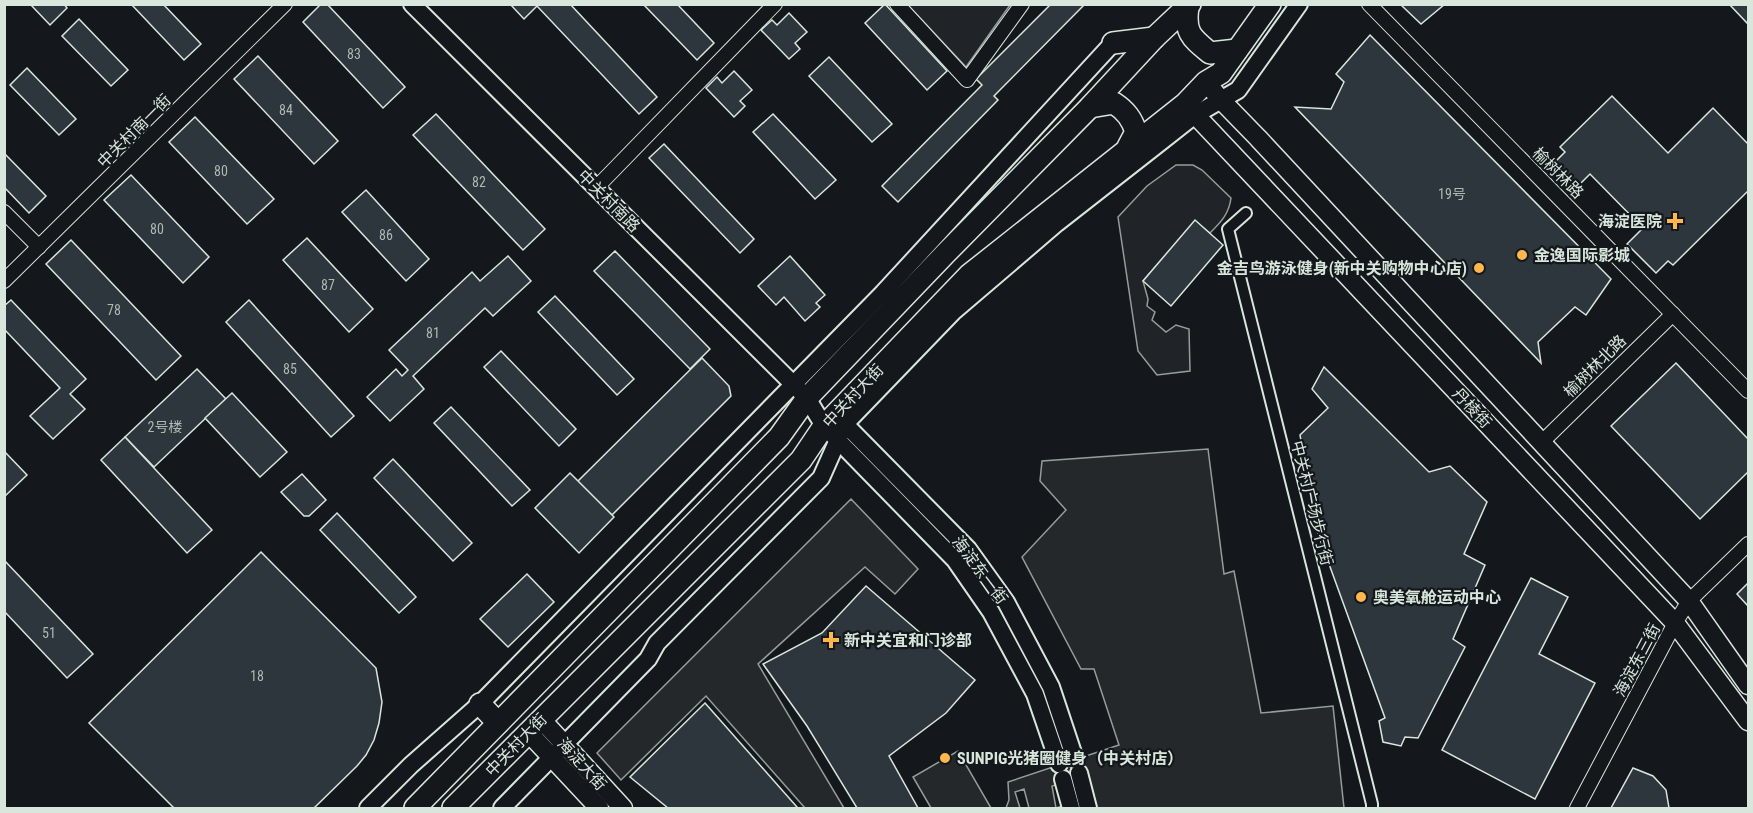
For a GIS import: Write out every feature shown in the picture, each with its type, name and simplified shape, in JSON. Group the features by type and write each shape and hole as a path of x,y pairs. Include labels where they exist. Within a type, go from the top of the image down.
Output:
{"main road":[{"name":"中关村大街","path":"453,808 835,426 969,275 1128,147 1190,109 1206,82 1221,73 1270,4"},
{"name":"中关村大街","path":"415,808 779,437 800,391 938,261 1189,6"},
{"path":"1189,6 1186,19 1191,37 1210,53 1237,50"},
{"path":"1113,43 1154,39"},
{"name":"丹棱街","path":"1206,82 1689,602 1749,685"},
{"path":"1090,107 1114,103 1124,110 1132,120 1136,132 1128,147"},
{"name":"丹棱街","path":"1190,109 1675,623 1749,721"},
{"path":"480,704 498,723"},
{"name":"海淀大街","path":"534,726 564,744 623,808"},
{"name":"海淀大街","path":"534,726 552,758 599,808"}],"street":[{"name":"中关村南一街","path":"4,280 285,4"},
{"name":"中关村南路","path":"412,4 835,426"},
{"path":"596,188 775,4"},
{"path":"897,4 967,80 1022,4"},
{"name":"中关村大街","path":"835,426 983,285 1190,109 1221,100 1238,90 1299,4"},
{"name":"榆树林路","path":"1369,4 1749,391"},
{"name":"中关村大街","path":"368,808 411,765 480,704 800,391 883,292 1113,43"},
{"path":"4,212 39,247"},
{"name":"中关村广场步行街","path":"1246,213 1228,230 1372,808"},
{"name":"榆树林北路","path":"1541,443 1672,314"},
{"path":"502,808 648,659 657,643 821,478 835,426"},
{"name":"海淀东一街","path":"835,426 968,549 1006,602 1051,687 1069,769 1071,808"},
{"name":"海淀东三街","path":"1576,808 1675,623 1689,602 1749,544"},
{"name":"海淀东一街","path":"1069,769 1088,808"}],"shaded area":[{"path":"908,5 1010,5 966,67"},
{"path":"1176,165 1193,165 1202,170 1231,198 1226,213 1210,233 1195,221 1143,281 1148,299 1147,306 1155,312 1152,320 1166,332 1176,325 1189,329 1190,371 1157,375 1138,351 1118,217 1147,186"},
{"path":"1208,449 1224,574 1234,571 1261,713 1333,706 1344,808 1056,808 1029,808 1024,789 1015,792 1020,808 1006,808 1009,800 1008,782 1119,745 1094,669 1081,669 1022,557 1066,510 1040,481 1042,461","holes":["1088,777 1094,796 1056,808 1052,786"]},
{"path":"851,499 918,569 895,594 865,567 758,664 844,808 805,808 706,696 621,780 597,753"},
{"path":"958,751 991,808 931,808 913,777"}],"building":[{"path":"30,4 64,4 67,8 50,25"},
{"path":"131,4 163,4 201,44 184,60"},
{"path":"321,4 327,4 405,87 383,108 303,22"},
{"path":"510,4 570,4 657,97 639,114 537,6 524,19"},
{"path":"643,4 677,4 714,43 697,60"},
{"path":"885,4 947,71 927,90 865,23"},
{"path":"1051,4 1085,4 994,96 998,100 898,202 882,186 982,85 976,79"},
{"path":"1400,4 1445,4 1421,24"},
{"path":"1729,4 1748,4 1748,24"},
{"path":"789,13 807,32 795,43 800,49 789,59 761,30 772,20 777,25"},
{"path":"79,19 128,70 111,86 62,36"},
{"path":"1370,35 1611,279 1586,315 1575,307 1538,342 1541,363 1295,107 1331,109 1344,82 1336,74"},
{"path":"258,56 338,141 314,164 234,79"},
{"path":"829,57 892,124 872,142 809,76"},
{"path":"27,68 76,119 59,135 10,85"},
{"path":"734,71 752,90 740,101 745,106 734,117 706,88 717,77 722,83"},
{"path":"1612,96 1668,153 1713,108 1748,144 1748,191 1673,265 1668,261 1656,273 1627,244 1643,228 1590,174 1577,187 1554,163 1565,152 1560,147"},
{"path":"436,114 545,229 523,250 413,135"},
{"path":"773,114 836,180 815,199 753,132"},
{"path":"195,117 274,199 247,224 169,142"},
{"path":"664,144 754,239 740,253 649,158"},
{"path":"4,153 46,196 29,213 4,187"},
{"path":"131,175 209,257 183,283 104,200"},
{"path":"366,190 429,259 406,281 342,212"},
{"path":"1195,220 1223,245 1171,306 1143,281"},
{"path":"307,238 373,309 349,332 283,260"},
{"path":"71,240 181,356 156,380 46,264"},
{"path":"615,251 710,349 690,369 594,271"},
{"path":"508,256 531,281 493,316 485,308 413,376 424,389 390,421 367,397 396,369 402,376 408,370 389,350 472,272 480,281"},
{"path":"790,256 825,295 816,303 820,307 805,321 784,297 776,305 758,286"},
{"path":"555,296 634,379 617,395 538,312"},
{"path":"11,300 86,379 70,394 85,409 53,439 30,416 60,388 4,329 4,306"},
{"path":"249,300 354,416 331,437 226,322"},
{"path":"501,351 576,429 559,446 484,367"},
{"path":"702,358 729,386 731,396 612,515 577,482"},
{"path":"1676,363 1748,439 1748,472 1700,519 1611,426"},
{"path":"1324,367 1429,472 1450,466 1487,502 1464,554 1485,565 1453,639 1465,647 1418,738 1405,737 1401,746 1383,742 1379,721 1385,718 1317,531 1300,435 1328,408 1312,389"},
{"path":"197,369 226,399 154,467 125,437"},
{"path":"232,393 287,452 260,477 205,418"},
{"path":"451,407 530,490 512,506 434,423"},
{"path":"125,437 212,530 187,553 101,460"},
{"path":"4,451 27,475 4,497"},
{"path":"393,459 472,543 453,561 374,478"},
{"path":"570,473 614,517 579,553 535,508"},
{"path":"302,474 326,500 309,516 304,516 281,492"},
{"path":"337,513 416,597 399,613 320,530"},
{"path":"261,552 376,668 382,702 374,740 357,766 314,808 174,808 89,723"},
{"path":"4,560 93,654 67,678 4,611"},
{"path":"527,574 554,602 508,647 480,619"},
{"path":"1531,578 1568,597 1539,654 1595,683 1535,799 1442,750"},
{"path":"1748,583 1748,606 1737,594"},
{"path":"866,586 975,680 946,713 889,756 918,808 857,808 807,726 763,664 822,633"},
{"path":"705,703 797,807 668,808 630,777"},
{"path":"1633,768 1653,776 1666,790 1669,808 1611,808"}],"place":[{"name":"海淀医院","path":"1675,221"},
{"name":"金逸国际影城","path":"1522,255"},
{"name":"金吉鸟游泳健身(新中关购物中心店)","path":"1479,268"},
{"name":"奥美氧舱运动中心","path":"1361,597"},
{"name":"新中关宜和门诊部","path":"831,640"},
{"name":"SUNPIG光猪圈健身（中关村店）","path":"945,758"}]}
